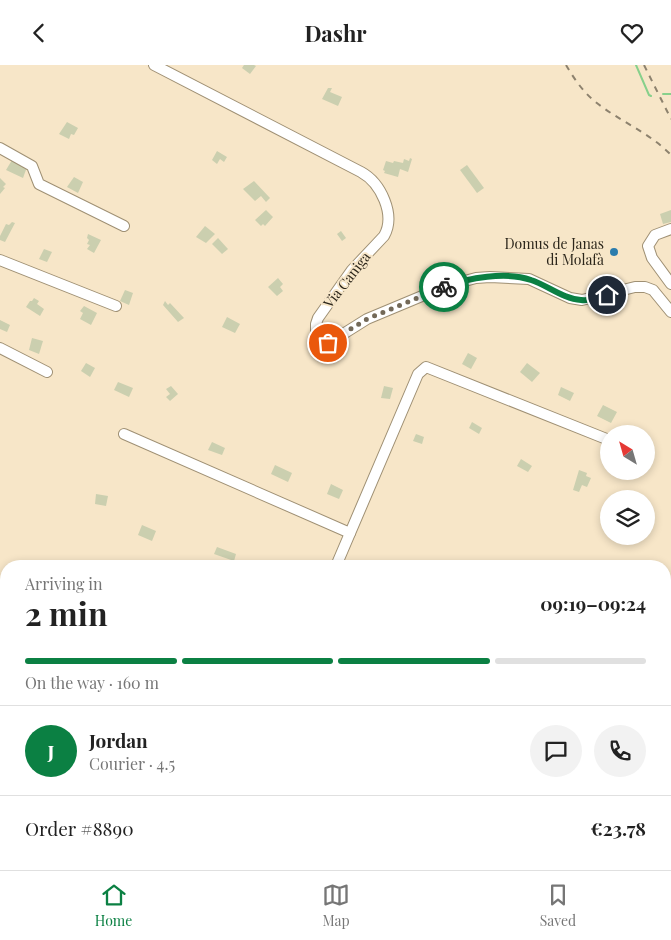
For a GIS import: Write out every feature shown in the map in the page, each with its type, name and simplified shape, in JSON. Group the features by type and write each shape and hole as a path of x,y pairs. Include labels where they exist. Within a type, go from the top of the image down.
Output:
{"street":[{"name":"Via Caniga","path":"154,65 361,172 371,179 378,188 388,215 389,225 387,231 352,270 318,319 316,334 324,342 332,341 367,319 430,293 461,282 490,277 529,279 570,298 582,301 635,287 645,287 653,290 671,312"},
{"path":"0,148 32,166 39,184 124,226"},
{"path":"671,229 654,235 648,246 652,258 671,285"},
{"path":"0,260 116,306"},
{"path":"0,348 47,372"},
{"path":"339,560 418,374 426,367 600,436"},
{"path":"124,434 350,533"}],"building":[{"path":"244,65 256,66 250,74 242,68"},
{"path":"328,88 332,88 330,92 342,97 338,106 322,99"},
{"path":"67,122 78,128 74,135 71,134 69,139 59,134"},
{"path":"217,151 227,157 224,162 220,159 217,164 212,160"},
{"path":"410,158 412,159 408,172 400,169 398,177 384,173 386,161 403,163 404,159 409,161"},
{"path":"12,160 27,167 23,178 6,170"},
{"path":"467,165 484,188 477,193 460,170"},
{"path":"74,177 83,182 78,193 67,187"},
{"path":"0,178 6,184 0,194"},
{"path":"254,181 270,198 266,202 261,196 255,201 243,189"},
{"path":"266,210 273,217 265,226 263,224 261,226 255,220"},
{"path":"671,210 671,222 663,224 660,214"},
{"path":"12,222 15,223 5,242 0,240 6,224 9,225"},
{"path":"205,226 215,234 206,243 196,237"},
{"path":"341,231 346,238 342,241 337,234"},
{"path":"88,234 101,240 94,253 87,249 90,245 87,244 89,240 87,238"},
{"path":"218,238 228,249 222,254 212,244"},
{"path":"44,249 52,252 47,262 39,259"},
{"path":"278,278 283,284 280,287 283,291 277,296 268,287"},
{"path":"125,290 133,293 129,305 120,301"},
{"path":"34,298 39,301 37,304 44,309 40,316 26,307"},
{"path":"165,301 168,305 170,303 184,318 178,322 163,305"},
{"path":"84,306 97,313 91,325 80,319 83,313 80,311"},
{"path":"227,317 240,324 235,333 222,327"},
{"path":"0,320 10,325 7,332 0,329"},
{"path":"32,338 43,341 39,354 29,350"},
{"path":"468,353 477,358 471,369 462,364"},
{"path":"86,363 95,368 90,377 81,371"},
{"path":"527,363 540,373 532,382 520,372"},
{"path":"118,382 133,388 129,397 114,390"},
{"path":"171,386 178,394 170,401 166,397 170,394 166,389"},
{"path":"384,386 393,388 390,399 381,398"},
{"path":"561,387 574,393 570,401 558,395"},
{"path":"603,405 617,412 611,423 597,416"},
{"path":"472,422 482,428 479,434 469,428"},
{"path":"416,434 424,437 422,444 413,441"},
{"path":"212,442 225,448 222,455 208,450"},
{"path":"521,459 532,466 528,472 517,466"},
{"path":"275,465 292,473 288,482 271,474"},
{"path":"579,470 587,473 586,476 591,478 587,487 582,485 579,492 573,490"},
{"path":"331,484 343,490 339,499 327,494"},
{"path":"96,494 108,496 106,506 95,504"},
{"path":"142,525 156,531 152,541 138,535"},
{"path":"217,547 236,554 234,560 231,560 214,554"}],"waterway":[{"path":"636,65 651,96"},
{"path":"663,94 671,94"}],"railway":[{"path":"566,65 577,83 592,99 652,139 671,155"},
{"path":"644,65 671,119"}],"way so far":[{"path":"328,343 367,319 444,287"}],"place":[{"name":"Domus de Janas di Molafà","path":"614,252"}],"route":[{"path":"444,287 476,278 505,277 536,281 576,300 590,300 607,295"}]}
